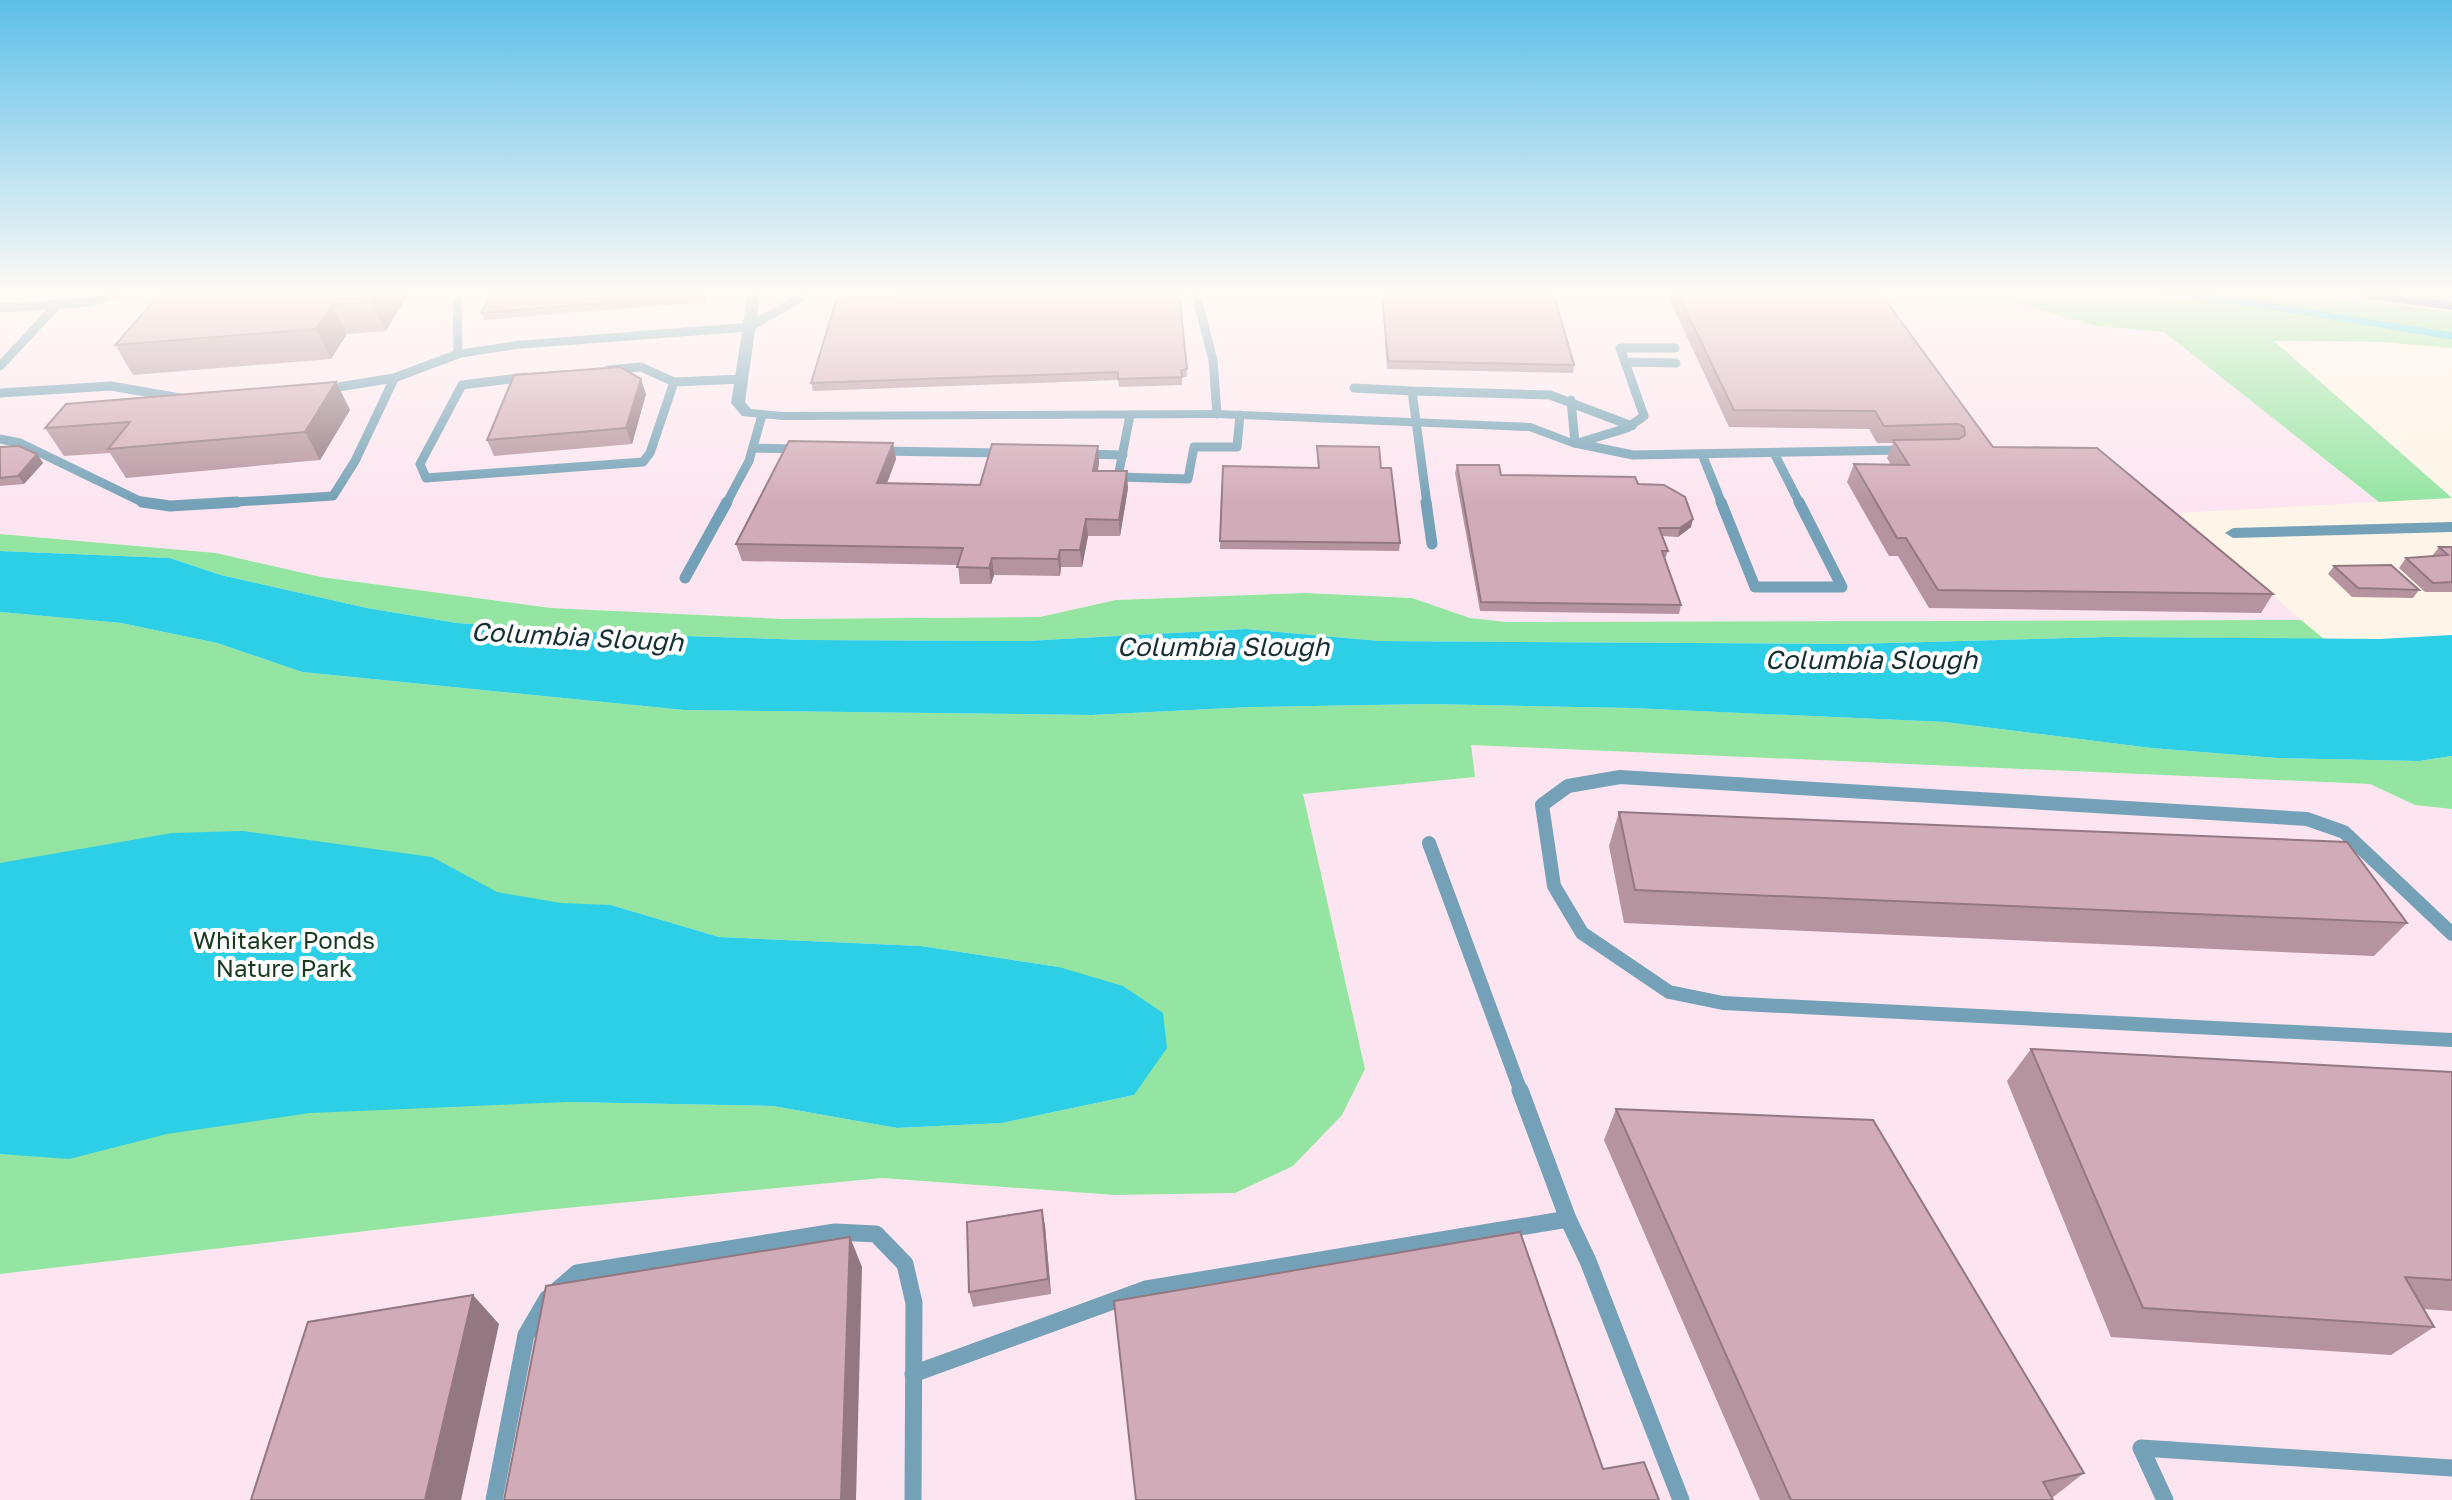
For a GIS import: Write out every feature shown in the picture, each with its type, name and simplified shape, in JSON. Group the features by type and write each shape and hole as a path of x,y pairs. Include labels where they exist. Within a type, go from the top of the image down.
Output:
{"street":[{"path":"744,364 738,403 754,414 1217,414 1531,427 1575,443"},
{"path":"2233,533 2452,527"}],"lane":[{"path":"320,389 367,386 432,364"},
{"path":"1213,364 1217,414"},
{"path":"1575,443 1632,426 1644,416 1626,364"},
{"path":"594,371 641,367 674,382 742,379"},
{"path":"531,376 462,385 420,464 426,478 643,462 650,453 674,382"},
{"path":"0,439 20,443 142,502 170,506 333,496 355,461 394,379"},
{"path":"0,393 111,386 178,398 194,397"},
{"path":"1354,388 1550,395 1571,400 1632,426"},
{"path":"1412,391 1432,544"},
{"path":"1571,400 1575,443"},
{"path":"685,578 754,448 754,414"},
{"path":"1130,415 1118,477 1188,479 1194,447 1237,447 1240,415"},
{"path":"1575,443 1633,455 1921,450"},
{"path":"754,448 815,449"},
{"path":"876,451 1013,453"},
{"path":"1702,454 1755,587 1842,587 1774,453"},
{"path":"1076,454 1123,455"},
{"path":"2452,934 2344,832 2307,819 1620,777 1586,780 1558,788 1542,805 1554,886 1568,913 1582,933 1669,992 1723,1003 2452,1040"},
{"path":"1429,843 1568,1219 1588,1261 1681,1500"},
{"path":"913,1374 1146,1289 1568,1219"},
{"path":"494,1500 526,1335 547,1299 577,1273 835,1232 876,1234 905,1264 914,1303 913,1500"},
{"path":"2165,1500 2141,1448 2452,1468"}],"shaded area":[{"path":"0,364 2205,364 2379,502 2179,513 2301,620 1506,622 1470,618 1412,598 1305,593 1116,600 1041,617 783,619 551,608 321,577 216,553 0,534"},
{"path":"1470,745 2370,784 2415,805 2452,809 2452,1500 0,1500 0,1274 545,1210 882,1178 1115,1195 1235,1193 1293,1166 1342,1115 1365,1069 1303,794 1474,777"}],"green space":[{"path":"2204,364 2300,364 2452,498 2379,502"},
{"path":"0,534 216,553 321,577 551,608 783,619 1040,617 1116,600 1305,593 1412,598 1470,618 1506,622 2301,620 2324,639 2107,637 1853,644 1380,641 1246,629 1026,641 808,640 621,634 457,623 367,608 221,575 170,558 0,551"},
{"name":"Whitaker Ponds Nature Park","path":"0,612 121,623 217,643 302,672 684,710 1092,715 1251,707 1429,704 1631,708 1946,722 2151,748 2277,758 2419,761 2452,756 2452,809 2415,805 2370,784 1471,745 1475,777 1303,794 1365,1069 1342,1115 1293,1166 1235,1193 1115,1195 882,1178 545,1210 0,1274","holes":["611,905 719,937 921,946 1059,967 1134,1095 1002,1123 897,1128 773,1106 569,1102"]}],"water":[{"name":"Columbia Slough","path":"0,551 170,558 221,575 367,608 457,623 621,634 808,640 1026,641 1246,629 1380,641 1853,644 2107,637 2380,639 2452,635 2452,756 2419,761 2277,758 2151,748 1945,722 1631,708 1429,704 1251,707 1092,715 684,710 302,672 217,643 121,623 0,612"},
{"path":"243,831 432,857 497,892 561,903 611,905 719,937 921,946 1059,967 1123,986 1163,1013 1167,1048 1134,1095 1002,1123 897,1128 773,1106 568,1102 310,1113 167,1134 69,1159 0,1154 0,863 172,833"}],"building":[{"path":"817,364 1186,364 1187,369 1181,370 1182,377 1118,379 1118,372 811,383"},
{"path":"1712,364 1932,364 1993,447 2097,448 2273,594 1938,590 1906,538 1897,538 1854,464 1909,465 1893,440 1959,439 1965,435 1964,427 1958,424 1884,426 1875,411 1734,410"},
{"path":"620,367 641,379 626,428 487,440 514,375"},
{"path":"336,382 305,432 108,449 130,422 45,428 66,404"},
{"path":"789,441 893,443 877,483 980,485 992,444 1098,446 1093,471 1127,471 1119,520 1086,519 1080,550 1060,550 1058,559 992,558 989,568 957,567 963,548 736,544"},
{"path":"19,446 37,454 18,476 0,478 0,447"},
{"path":"1317,446 1379,447 1381,468 1391,468 1400,543 1220,541 1223,466 1319,468"},
{"path":"1457,465 1499,465 1501,475 1635,477 1638,484 1664,485 1685,497 1693,519 1680,528 1659,528 1668,551 1662,551 1681,605 1481,602"},
{"path":"2439,547 2452,547 2452,582 2433,583 2406,558 2448,555"},
{"path":"2391,565 2419,590 2358,588 2334,566"},
{"path":"1619,812 2347,842 2407,923 1635,890"},
{"path":"2031,1049 2452,1072 2452,1280 2405,1277 2434,1327 2143,1308"},
{"path":"1616,1109 1873,1120 2084,1473 2043,1482 2053,1500 1791,1500"},
{"path":"1042,1210 1048,1279 969,1292 967,1222"},
{"path":"1520,1232 1603,1469 1644,1462 1659,1500 1136,1500 1114,1301"},
{"path":"850,1237 841,1500 504,1500 546,1286"},
{"path":"473,1295 425,1500 251,1500 308,1322"}]}
